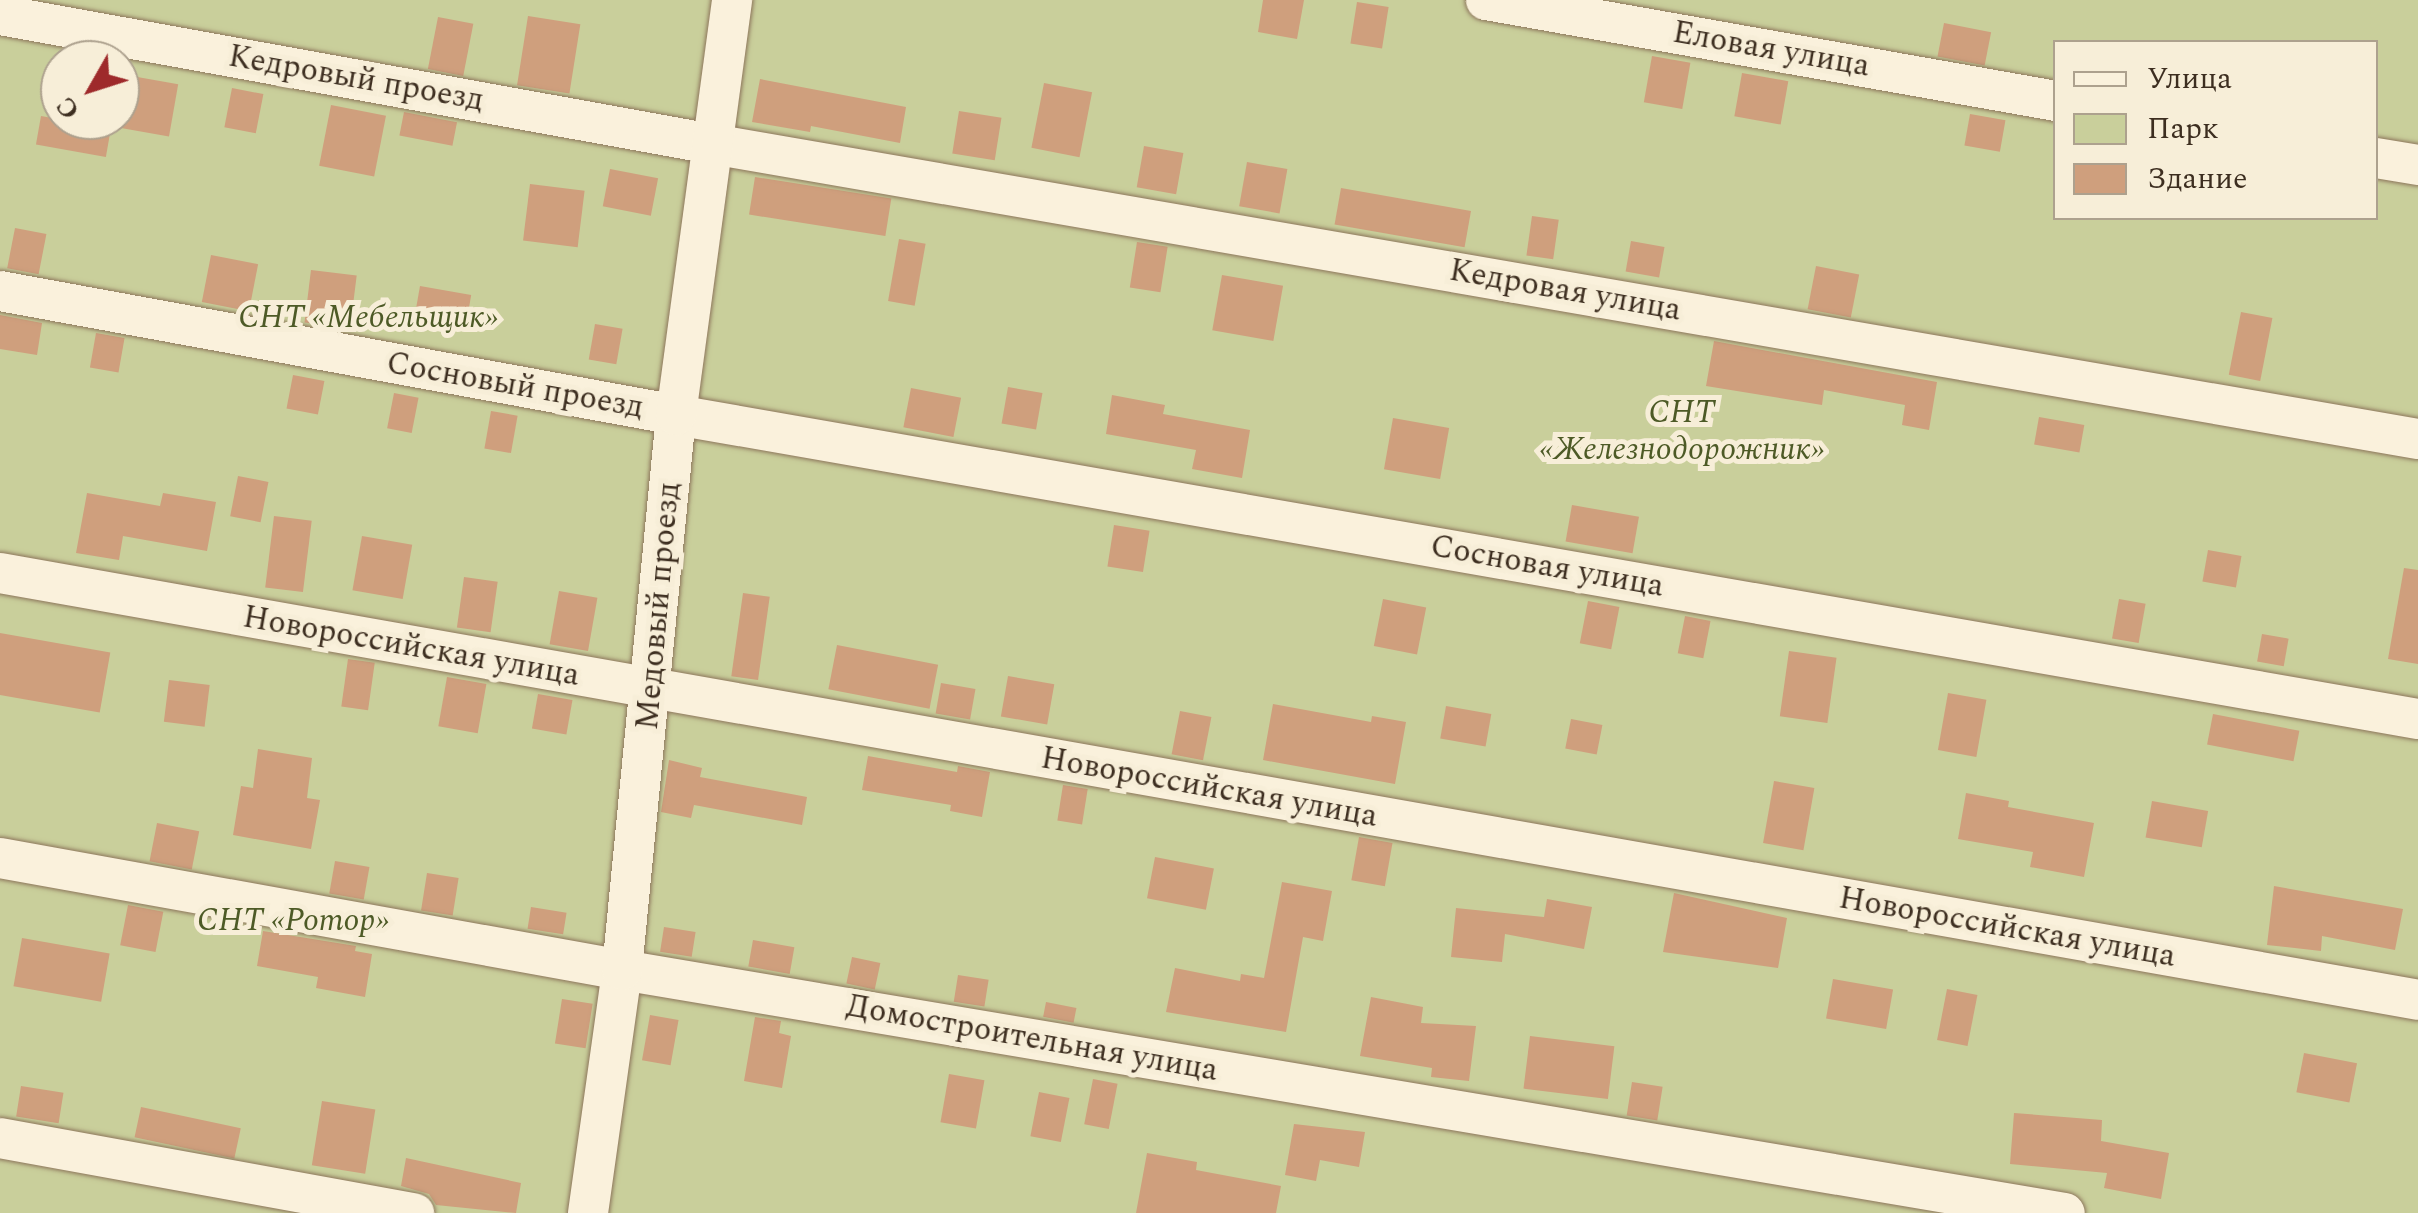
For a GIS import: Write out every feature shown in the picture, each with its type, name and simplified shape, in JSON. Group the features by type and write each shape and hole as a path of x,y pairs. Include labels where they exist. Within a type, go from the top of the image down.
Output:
{"street":[{"name":"Медовый проезд","path":"588,1213 622,970 653,691 676,415 732,0"},
{"name":"Еловая улица","path":"1486,0 2053,100"},
{"name":"Кедровый проезд","path":"0,15 712,144"},
{"name":"Кедровая улица","path":"712,144 2418,438"},
{"path":"2378,158 2418,165"},
{"name":"Сосновый проезд","path":"0,291 676,415"},
{"name":"Сосновая улица","path":"676,415 2418,719"},
{"name":"Новороссийская улица","path":"0,573 2418,1000"},
{"name":"Домостроительная улица","path":"0,858 622,970 2065,1213"},
{"path":"0,1138 414,1213"}],"green space":[{"path":"0,0 2418,0 2418,1213 0,1213"}],"building":[{"path":"1263,0 1304,0 1297,39 1258,32"},
{"path":"1357,2 1389,7 1382,48 1350,43"},
{"path":"528,16 580,24 569,93 517,85"},
{"path":"438,17 473,24 463,76 428,69"},
{"path":"1944,23 1991,32 1985,66 1938,56"},
{"path":"1652,56 1690,63 1682,109 1644,102"},
{"path":"1742,73 1788,81 1781,124 1734,116"},
{"path":"140,77 178,84 169,136 140,131"},
{"path":"760,79 906,107 900,143 811,126 810,132 752,122"},
{"path":"1044,83 1092,92 1080,157 1031,148"},
{"path":"232,88 263,94 256,133 224,127"},
{"path":"331,105 386,116 374,177 319,166"},
{"path":"959,111 1001,118 995,160 952,153"},
{"path":"404,112 457,122 452,146 399,136"},
{"path":"1970,114 2005,120 2000,152 1964,146"},
{"path":"40,122 40,140 109,140 106,157 36,145"},
{"path":"1144,146 1183,153 1176,194 1137,187"},
{"path":"1247,162 1287,169 1280,213 1239,206"},
{"path":"610,169 658,178 651,216 603,206"},
{"path":"755,177 891,199 885,236 749,215"},
{"path":"530,184 585,191 578,247 523,241"},
{"path":"1341,188 1471,211 1465,247 1335,224"},
{"path":"1532,216 1559,220 1553,259 1526,256"},
{"path":"15,228 46,234 39,274 7,268"},
{"path":"899,239 926,244 915,306 888,301"},
{"path":"1631,241 1664,247 1659,277 1626,272"},
{"path":"1137,242 1168,247 1160,292 1130,287"},
{"path":"211,255 258,264 249,311 202,302"},
{"path":"1816,266 1859,274 1851,318 1808,309"},
{"path":"311,270 357,276 350,328 305,323"},
{"path":"1222,275 1283,286 1273,341 1212,330"},
{"path":"420,286 471,295 465,329 414,319"},
{"path":"2241,312 2272,318 2260,381 2229,375"},
{"path":"0,315 42,323 37,355 0,349"},
{"path":"595,324 623,329 616,364 589,359"},
{"path":"96,333 125,338 118,373 90,367"},
{"path":"1714,341 1937,382 1929,430 1902,425 1905,405 1824,390 1822,405 1706,386"},
{"path":"293,375 324,381 318,414 287,408"},
{"path":"1008,387 1042,393 1036,430 1002,423"},
{"path":"911,388 961,398 953,437 903,427"},
{"path":"394,393 419,398 412,433 387,428"},
{"path":"1112,395 1165,405 1163,414 1250,430 1242,478 1192,469 1196,450 1106,434"},
{"path":"491,411 518,416 511,453 484,448"},
{"path":"2039,417 2084,425 2079,453 2034,445"},
{"path":"1393,418 1449,428 1440,479 1384,469"},
{"path":"238,476 268,482 261,522 230,516"},
{"path":"87,493 160,506 163,493 216,502 207,551 123,536 119,560 76,553"},
{"path":"1572,505 1639,517 1633,553 1566,541"},
{"path":"274,516 312,521 303,592 265,587"},
{"path":"1114,525 1150,531 1143,572 1107,566"},
{"path":"362,536 412,545 403,599 352,590"},
{"path":"2208,550 2241,556 2236,587 2202,582"},
{"path":"2404,568 2418,570 2418,664 2388,659"},
{"path":"464,577 498,582 491,632 457,628"},
{"path":"559,591 597,598 588,651 550,644"},
{"path":"743,593 770,597 758,680 731,676"},
{"path":"1383,599 1426,607 1417,655 1374,646"},
{"path":"2119,599 2146,604 2139,643 2112,638"},
{"path":"1588,601 1619,607 1611,649 1580,643"},
{"path":"1685,616 1711,621 1703,658 1678,653"},
{"path":"0,633 110,652 100,713 0,695"},
{"path":"2262,634 2289,639 2284,666 2257,662"},
{"path":"837,645 938,665 930,709 828,689"},
{"path":"1789,651 1837,658 1827,723 1780,716"},
{"path":"348,659 375,663 368,710 341,707"},
{"path":"1008,676 1054,684 1047,725 1001,716"},
{"path":"447,677 486,684 478,733 438,726"},
{"path":"169,680 210,685 205,727 164,722"},
{"path":"941,683 975,689 970,720 936,714"},
{"path":"1948,693 1986,700 1976,757 1938,750"},
{"path":"538,694 572,700 566,735 532,728"},
{"path":"1273,704 1371,722 1372,716 1406,722 1395,784 1263,760"},
{"path":"1446,706 1491,714 1486,746 1440,738"},
{"path":"1180,711 1211,717 1203,760 1172,754"},
{"path":"2213,714 2299,731 2293,761 2207,744"},
{"path":"1571,719 1602,725 1597,755 1565,748"},
{"path":"258,749 312,758 307,798 320,800 311,849 233,835 241,786 253,788"},
{"path":"868,756 957,772 958,766 990,772 982,817 950,811 951,805 862,790"},
{"path":"669,760 702,768 700,777 807,797 802,825 694,805 691,818 661,812"},
{"path":"1774,781 1814,788 1803,850 1763,843"},
{"path":"1063,785 1088,789 1082,824 1057,821"},
{"path":"1966,793 2009,801 2008,807 2094,823 2084,877 2030,867 2033,852 1958,839"},
{"path":"2152,801 2208,811 2202,847 2146,837"},
{"path":"157,823 199,831 192,869 150,861"},
{"path":"1359,837 1392,843 1385,886 1351,880"},
{"path":"1155,857 1214,868 1206,910 1147,898"},
{"path":"335,861 369,867 364,900 329,893"},
{"path":"427,873 459,878 453,916 421,911"},
{"path":"1282,882 1332,891 1323,941 1303,937 1286,1032 1166,1012 1175,968 1240,981 1241,974 1264,978"},
{"path":"2274,886 2403,909 2395,950 2322,936 2321,951 2267,945"},
{"path":"1674,893 1787,918 1778,968 1663,952"},
{"path":"1547,899 1592,907 1584,949 1505,934 1502,962 1451,957 1456,908 1544,917"},
{"path":"128,905 163,912 156,952 120,945"},
{"path":"531,907 567,913 563,934 528,929"},
{"path":"664,927 696,932 692,957 660,952"},
{"path":"263,931 356,946 355,951 372,954 365,997 316,988 318,977 257,966"},
{"path":"22,938 110,953 101,1002 13,986"},
{"path":"753,940 794,947 790,974 748,967"},
{"path":"852,957 880,963 875,989 846,983"},
{"path":"958,975 989,980 984,1007 954,1002"},
{"path":"1833,979 1893,990 1886,1029 1826,1018"},
{"path":"1947,989 1977,995 1968,1046 1937,1040"},
{"path":"1371,997 1423,1007 1421,1023 1476,1026 1469,1081 1431,1077 1432,1068 1360,1056"},
{"path":"562,999 593,1004 586,1048 555,1043"},
{"path":"1046,1002 1076,1008 1074,1023 1043,1017"},
{"path":"650,1015 679,1020 671,1065 642,1060"},
{"path":"755,1017 781,1021 779,1033 791,1036 782,1088 744,1081"},
{"path":"1530,1036 1614,1046 1608,1099 1524,1089"},
{"path":"2304,1053 2357,1063 2349,1103 2296,1092"},
{"path":"949,1074 984,1080 976,1129 940,1122"},
{"path":"1093,1079 1118,1084 1109,1129 1084,1124"},
{"path":"1632,1082 1663,1087 1657,1120 1627,1116"},
{"path":"21,1086 63,1093 59,1123 16,1117"},
{"path":"1039,1092 1069,1098 1061,1142 1030,1136"},
{"path":"322,1101 375,1109 365,1174 312,1165"},
{"path":"141,1107 241,1128 234,1159 135,1137"},
{"path":"2014,1113 2102,1120 2101,1141 2169,1153 2161,1199 2104,1188 2107,1173 2010,1164"},
{"path":"1294,1124 1365,1132 1359,1167 1320,1160 1316,1181 1285,1175"},
{"path":"1147,1153 1197,1162 1196,1170 1281,1186 1276,1213 1136,1213"},
{"path":"406,1158 521,1183 516,1213 436,1205 429,1194 401,1186"}],"park label":[{"name":"СНТ «Мебельщик»","path":"368,318"},
{"name":"СНТ «Железнодорожник»","path":"1682,432"},
{"name":"СНТ «Ротор»","path":"293,921"}]}
